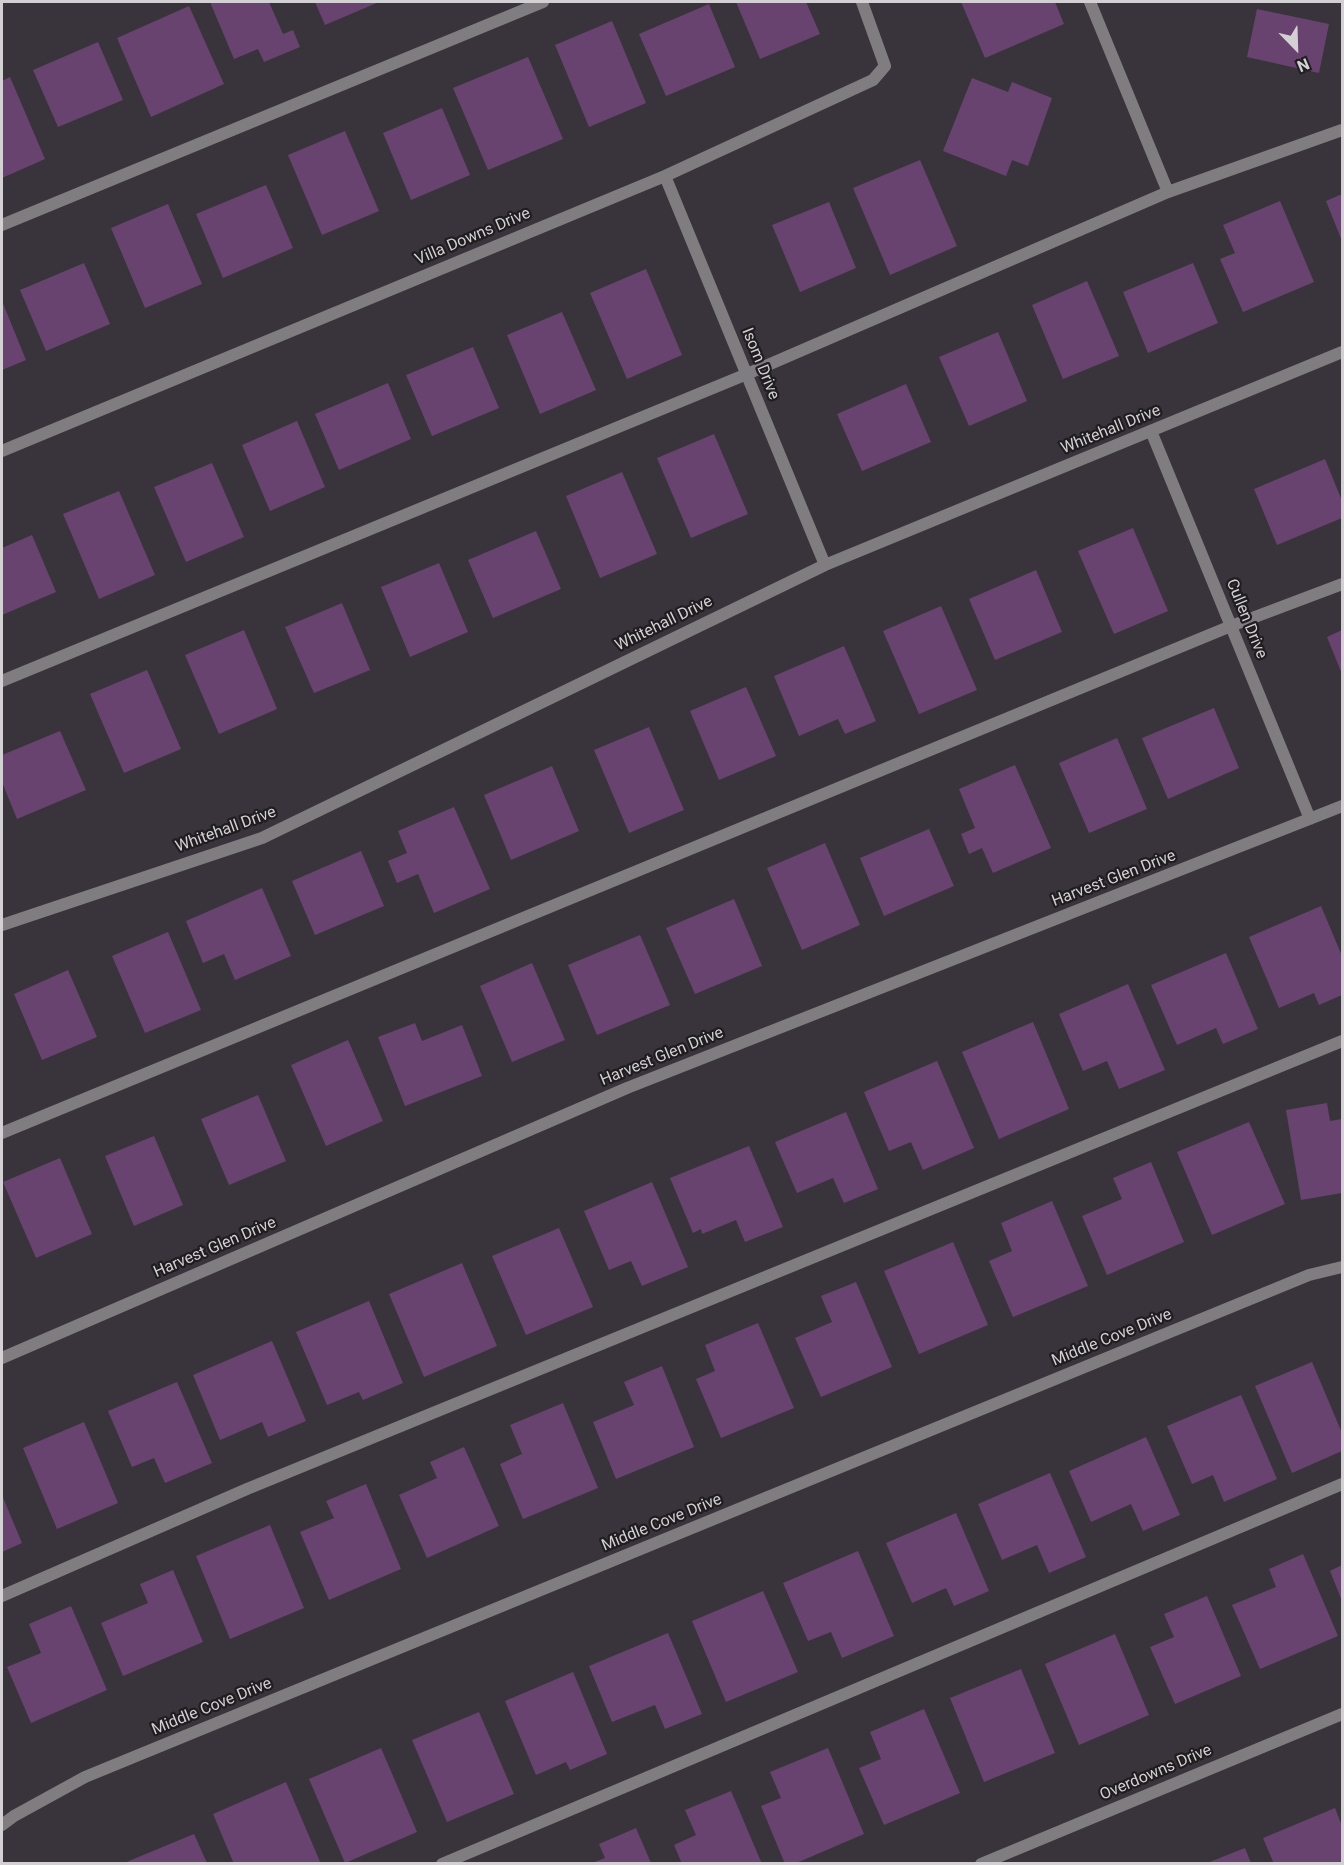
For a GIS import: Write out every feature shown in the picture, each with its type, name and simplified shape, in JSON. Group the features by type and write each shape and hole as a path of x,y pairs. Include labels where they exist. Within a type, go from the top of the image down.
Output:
{"street":[{"path":"2,225 543,2"},
{"name":"Villa Downs Drive","path":"2,451 665,176 873,80 885,66 862,2"},
{"path":"1090,2 1168,192"},
{"path":"2,681 747,374 1168,192 1342,130"},
{"name":"Isom Drive","path":"665,176 825,565"},
{"name":"Whitehall Drive","path":"2,925 262,838 825,565 1342,352"},
{"name":"Cullen Drive","path":"1151,431 1310,819"},
{"path":"2,1133 1231,626 1342,585"},
{"name":"Harvest Glen Drive","path":"2,1358 627,1088 1342,806"},
{"path":"2,1596 247,1489 1342,1041"},
{"name":"Middle Cove Drive","path":"2,1826 14,1816 85,1777 1309,1275 1342,1267"},
{"path":"442,1863 1342,1484"},
{"name":"Overdowns Drive","path":"981,1863 1342,1714"}],"building":[{"path":"210,2 269,2 283,34 293,30 300,47 264,62 258,49 234,59"},
{"path":"315,2 379,2 325,25"},
{"path":"736,2 806,2 820,34 760,59"},
{"path":"961,2 1055,2 1064,24 985,58"},
{"path":"709,4 735,67 666,96 639,34"},
{"path":"189,6 224,84 151,117 117,38"},
{"path":"1257,9 1329,24 1319,73 1247,57"},
{"path":"612,21 646,103 589,127 555,45"},
{"path":"98,42 123,100 58,127 33,70"},
{"path":"528,57 563,139 488,170 453,88"},
{"path":"10,77 45,159 2,178 2,81"},
{"path":"972,78 1008,92 1012,82 1052,98 1028,166 1012,160 1006,176 943,151"},
{"path":"442,108 470,175 411,200 383,133"},
{"path":"345,131 379,211 322,235 288,155"},
{"path":"920,160 957,246 890,275 853,188"},
{"path":"266,185 293,248 223,278 196,214"},
{"path":"1342,194 1342,241 1326,201"},
{"path":"1280,201 1314,282 1243,312 1220,259 1235,253 1223,225"},
{"path":"829,202 856,268 800,292 772,225"},
{"path":"168,204 202,284 145,308 111,228"},
{"path":"84,263 110,324 46,351 20,290"},
{"path":"1193,263 1218,323 1148,353 1123,292"},
{"path":"646,269 682,355 627,379 590,293"},
{"path":"1087,281 1119,356 1063,379 1032,305"},
{"path":"2,301 26,360 2,370"},
{"path":"562,312 596,390 540,414 507,335"},
{"path":"998,332 1027,401 969,426 939,357"},
{"path":"473,347 499,408 432,436 406,375"},
{"path":"388,383 411,439 339,470 315,414"},
{"path":"906,384 931,442 862,471 837,414"},
{"path":"297,421 325,487 270,511 242,445"},
{"path":"714,434 748,514 691,538 657,458"},
{"path":"1325,459 1342,501 1342,518 1277,545 1254,489"},
{"path":"212,463 244,537 186,562 154,487"},
{"path":"622,472 657,554 600,578 566,496"},
{"path":"119,491 155,575 99,599 63,514"},
{"path":"1133,528 1168,611 1114,634 1078,551"},
{"path":"536,531 561,589 493,618 468,560"},
{"path":"32,535 56,592 2,615 2,548"},
{"path":"439,563 468,632 410,657 381,587"},
{"path":"1036,570 1062,632 995,660 969,599"},
{"path":"342,603 370,670 314,693 285,627"},
{"path":"941,606 977,690 919,714 883,631"},
{"path":"244,630 277,709 219,734 185,655"},
{"path":"1342,630 1342,674 1327,637"},
{"path":"844,646 876,721 845,734 838,719 799,736 774,676"},
{"path":"147,670 181,749 124,773 90,694"},
{"path":"746,687 776,756 719,780 690,711"},
{"path":"1214,708 1239,768 1168,799 1142,738"},
{"path":"649,727 684,810 629,833 594,750"},
{"path":"60,731 86,790 17,819 2,782 2,755"},
{"path":"1117,738 1147,809 1089,833 1059,763"},
{"path":"1015,765 1051,848 993,873 982,848 969,854 961,834 975,828 959,789"},
{"path":"552,766 579,831 511,860 484,795"},
{"path":"454,807 490,889 434,913 418,874 397,883 388,861 407,853 398,831"},
{"path":"929,829 954,886 884,916 860,858"},
{"path":"825,843 860,925 802,950 767,868"},
{"path":"361,851 384,906 315,935 292,881"},
{"path":"262,888 291,956 235,980 224,954 203,963 186,921"},
{"path":"734,899 762,966 695,994 666,928"},
{"path":"1321,906 1342,956 1342,995 1319,1005 1314,993 1279,1008 1249,937"},
{"path":"168,932 201,1010 145,1033 112,956"},
{"path":"640,935 670,1005 597,1035 568,965"},
{"path":"1226,953 1258,1029 1223,1044 1216,1028 1177,1045 1151,985"},
{"path":"532,963 565,1040 512,1062 480,986"},
{"path":"68,970 97,1037 42,1060 14,994"},
{"path":"1128,984 1165,1070 1119,1089 1107,1061 1083,1071 1059,1014"},
{"path":"1033,1022 1069,1109 999,1139 962,1052"},
{"path":"415,1023 422,1041 462,1025 482,1076 405,1106 378,1037"},
{"path":"348,1040 383,1121 326,1146 291,1065"},
{"path":"937,1061 974,1148 923,1170 911,1142 889,1151 864,1092"},
{"path":"258,1095 286,1161 229,1185 201,1119"},
{"path":"1327,1103 1330,1121 1342,1119 1342,1193 1301,1200 1286,1110"},
{"path":"846,1112 878,1189 844,1203 833,1178 797,1193 775,1142"},
{"path":"1249,1122 1285,1204 1212,1235 1177,1152"},
{"path":"154,1136 183,1205 134,1226 105,1156"},
{"path":"749,1146 783,1227 745,1242 736,1220 702,1234 701,1229 693,1233 670,1178"},
{"path":"60,1158 92,1234 36,1258 3,1182"},
{"path":"1151,1162 1184,1242 1107,1275 1082,1216 1122,1199 1113,1178"},
{"path":"652,1182 688,1267 642,1286 631,1261 609,1270 584,1211"},
{"path":"1052,1201 1088,1286 1013,1317 989,1261 1012,1251 1001,1223"},
{"path":"559,1228 593,1307 526,1335 492,1256"},
{"path":"953,1242 988,1325 919,1354 884,1271"},
{"path":"462,1263 497,1346 424,1377 389,1294"},
{"path":"856,1282 892,1367 821,1397 795,1338 832,1322 821,1296"},
{"path":"369,1301 403,1383 363,1400 359,1392 327,1405 296,1332"},
{"path":"758,1323 794,1408 721,1438 696,1379 715,1371 705,1345"},
{"path":"272,1341 306,1421 268,1437 262,1422 220,1440 193,1375"},
{"path":"1312,1362 1342,1433 1342,1451 1292,1473 1255,1386"},
{"path":"662,1366 694,1447 616,1479 593,1422 634,1405 624,1382"},
{"path":"177,1382 212,1463 165,1483 154,1458 132,1467 108,1411"},
{"path":"1241,1395 1277,1479 1224,1502 1213,1475 1192,1484 1167,1426"},
{"path":"563,1403 598,1488 523,1519 500,1464 522,1454 510,1425"},
{"path":"84,1422 118,1503 57,1529 23,1448"},
{"path":"1146,1437 1180,1515 1143,1531 1131,1504 1091,1522 1069,1471"},
{"path":"464,1447 499,1526 427,1558 399,1495 437,1478 430,1462"},
{"path":"1050,1473 1086,1557 1049,1573 1037,1545 1002,1560 978,1504"},
{"path":"366,1484 401,1569 329,1600 300,1532 334,1518 326,1501"},
{"path":"2,1495 22,1543 2,1552"},
{"path":"956,1513 989,1591 954,1606 946,1588 912,1603 886,1543"},
{"path":"270,1525 304,1608 230,1639 196,1556"},
{"path":"858,1551 894,1636 842,1658 831,1632 808,1641 783,1583"},
{"path":"1303,1554 1338,1636 1260,1669 1232,1605 1276,1587 1269,1569"},
{"path":"1342,1565 1342,1601 1330,1571"},
{"path":"173,1570 203,1642 123,1676 101,1623 148,1603 140,1584"},
{"path":"763,1591 798,1672 726,1702 692,1621"},
{"path":"1207,1596 1241,1676 1175,1704 1150,1647 1174,1637 1164,1614"},
{"path":"71,1606 107,1690 31,1723 7,1667 41,1653 29,1624"},
{"path":"668,1633 702,1714 665,1729 655,1705 612,1722 589,1666"},
{"path":"1115,1634 1149,1715 1079,1745 1045,1664"},
{"path":"1021,1669 1055,1753 984,1782 950,1698"},
{"path":"573,1672 607,1754 570,1770 566,1762 536,1775 505,1701"},
{"path":"924,1709 960,1793 884,1825 859,1768 881,1759 870,1732"},
{"path":"479,1712 514,1794 447,1822 412,1740"},
{"path":"381,1748 417,1832 345,1863 309,1779"},
{"path":"828,1748 864,1834 794,1864 785,1864 761,1806 781,1798 770,1772"},
{"path":"286,1782 321,1864 260,1864 259,1862 234,1864 213,1814"},
{"path":"731,1791 762,1864 682,1864 674,1845 696,1835 685,1810"},
{"path":"1335,1808 1342,1826 1342,1864 1274,1864 1263,1838"},
{"path":"636,1828 651,1863 592,1863 605,1858 599,1844"},
{"path":"194,1834 207,1863 124,1863"},
{"path":"1245,1848 1251,1863 1207,1863"}]}
